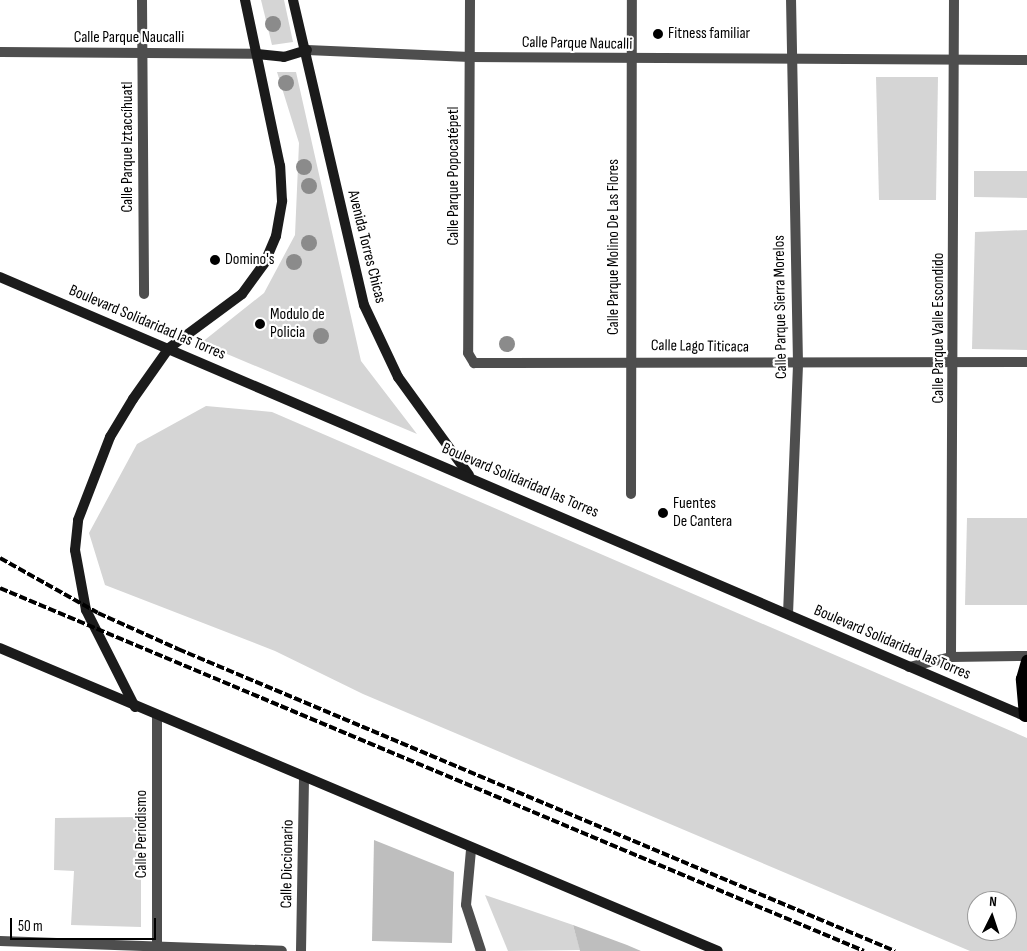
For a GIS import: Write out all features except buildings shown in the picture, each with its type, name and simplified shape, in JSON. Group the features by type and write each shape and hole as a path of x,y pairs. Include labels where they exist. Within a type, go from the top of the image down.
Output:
{"main road":[{"path":"135,707 86,610 75,550 86,490 110,437 169,348 242,294 265,262 276,236 282,201 280,166 245,0"},
{"name":"Avenida Torres Chicas","path":"293,0 307,50 364,304 398,377 469,476"},
{"path":"257,54 284,57 307,50"},
{"name":"Boulevard Solidaridad las Torres","path":"0,277 469,476 1026,716"},
{"path":"0,648 157,717 471,850 718,951"},
{"path":"1026,716 1022,679 1027,661"}],"street":[{"name":"Calle Parque Iztaccíhuatl","path":"142,0 144,294"},
{"name":"Calle Parque Popocatépetl","path":"468,353 470,0"},
{"name":"Calle Parque Molino De Las Flores","path":"631,494 629,360 632,0"},
{"name":"Calle Parque Sierra Morelos","path":"788,614 798,363 791,0"},
{"name":"Calle Parque Valle Escondido","path":"951,657 954,360 954,0"},
{"name":"Calle Parque Naucalli","path":"307,50 470,58 1027,60"},
{"name":"Calle Parque Naucalli","path":"0,52 257,54"},
{"name":"Calle Lago Titicaca","path":"468,353 474,363 629,360 798,363 954,360 1027,362"},
{"path":"909,666 951,657 1027,656"},
{"name":"Calle Periodismo","path":"157,717 157,949"},
{"name":"Calle Diccionario","path":"301,951 304,778"},
{"path":"471,850 466,905 481,951"},
{"path":"0,941 42,947 282,951"}],"shaded area":[{"path":"261,0 284,0 293,42 272,45"},
{"path":"277,72 296,72 361,361 417,434 201,343 264,293 295,235 299,143"},
{"path":"876,77 938,77 936,200 879,200"},
{"path":"974,171 1027,171 1027,198 974,197"},
{"path":"1027,230 1027,350 972,349 975,232"},
{"path":"206,406 272,412 1027,738 1027,951 970,951 363,694 275,651 105,585 89,533 137,444"},
{"path":"967,518 1027,518 1027,605 965,605"},
{"path":"141,817 141,927 71,925 74,871 54,870 55,818"},
{"path":"485,895 573,925 580,950 508,951"}],"railway":[{"path":"0,558 98,613 178,649 895,951"},
{"path":"0,588 864,951"}],"place":[{"name":"Fitness familiar","path":"658,34"},
{"name":"Domino's","path":"215,260"},
{"name":"Modulo de Policia","path":"260,324"},
{"name":"Fuentes De Cantera","path":"663,513"}]}
